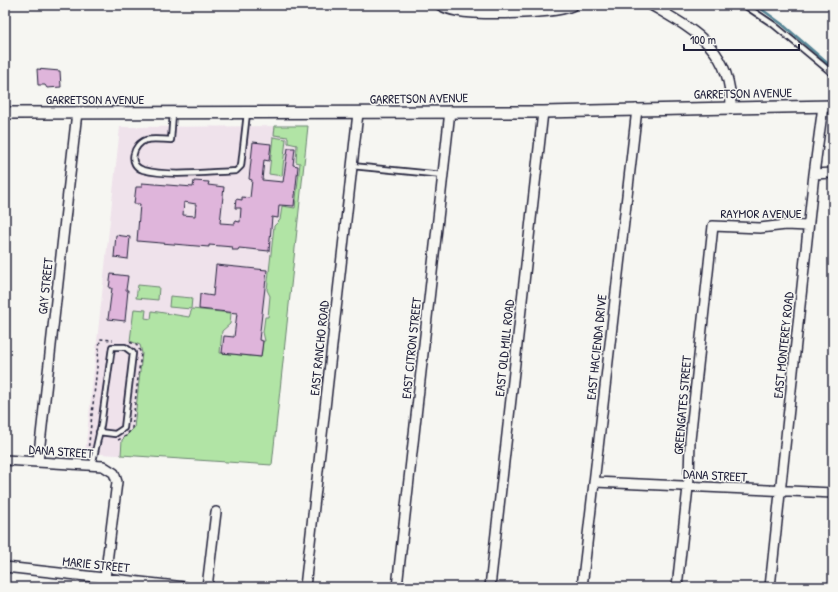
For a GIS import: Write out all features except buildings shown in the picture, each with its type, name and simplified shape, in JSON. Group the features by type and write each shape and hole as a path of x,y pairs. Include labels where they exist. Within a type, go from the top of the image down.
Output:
{"street":[{"path":"440,5 459,12 551,12 574,5"},
{"path":"651,5 691,29 710,45 723,64 727,75 731,107"},
{"name":"GARRETSON AVENUE","path":"5,113 543,112 828,106"},
{"name":"EAST MONTEREY ROAD","path":"770,587 814,174 828,106"},
{"name":"EAST HACIENDA DRIVE","path":"582,587 637,109"},
{"name":"GAY STREET","path":"38,462 77,112"},
{"name":"EAST CITRON STREET","path":"397,587 450,112"},
{"name":"EAST OLD MILL ROAD","path":"490,587 543,112"},
{"name":"EAST RANCHO ROAD","path":"305,587 358,113"},
{"path":"814,174 833,174"},
{"name":"RAYMOR AVENUE","path":"713,226 760,228 786,225 808,226"},
{"name":"GREENGATES STREET","path":"677,587 688,486 690,440 713,226"},
{"name":"DANA STREET","path":"5,460 103,466 114,473 117,482 105,578"},
{"name":"DANA STREET","path":"595,482 833,493"},
{"path":"207,587 216,512"},
{"name":"MARIE STREET","path":"5,567 185,587"}],"lane":[{"path":"744,5 774,25 833,74"},
{"path":"173,113 171,140 147,140 136,147 133,155 135,164 140,169 154,173 236,171 241,166 247,113"},
{"path":"352,166 443,175"},
{"path":"92,466 99,432 112,347 125,347 133,353 124,428 115,434 99,432"}],"path":[{"path":"88,455 100,339 114,340"},
{"path":"116,440 124,438 132,428 141,353 136,344 127,342"}],"shaded area":[{"path":"308,126 272,465 85,453 120,127"}],"green space":[{"path":"275,126 308,126 272,465 121,455 122,440 134,428 142,353 140,345 130,341 134,309 146,310 145,318 151,319 152,311 189,317 192,309 231,313 230,324 222,331 220,353 261,357 263,341 265,341 263,332 265,317 268,317 270,296 267,290 274,226 280,220 282,206 295,208 300,163 296,162 297,145 288,143 288,137 274,135"},
{"path":"273,137 286,139 282,176 269,174"},
{"path":"138,285 159,287 158,300 136,298"},
{"path":"170,296 192,298 191,309 169,307"}],"waterway":[{"path":"756,5 782,24 833,68"}]}
